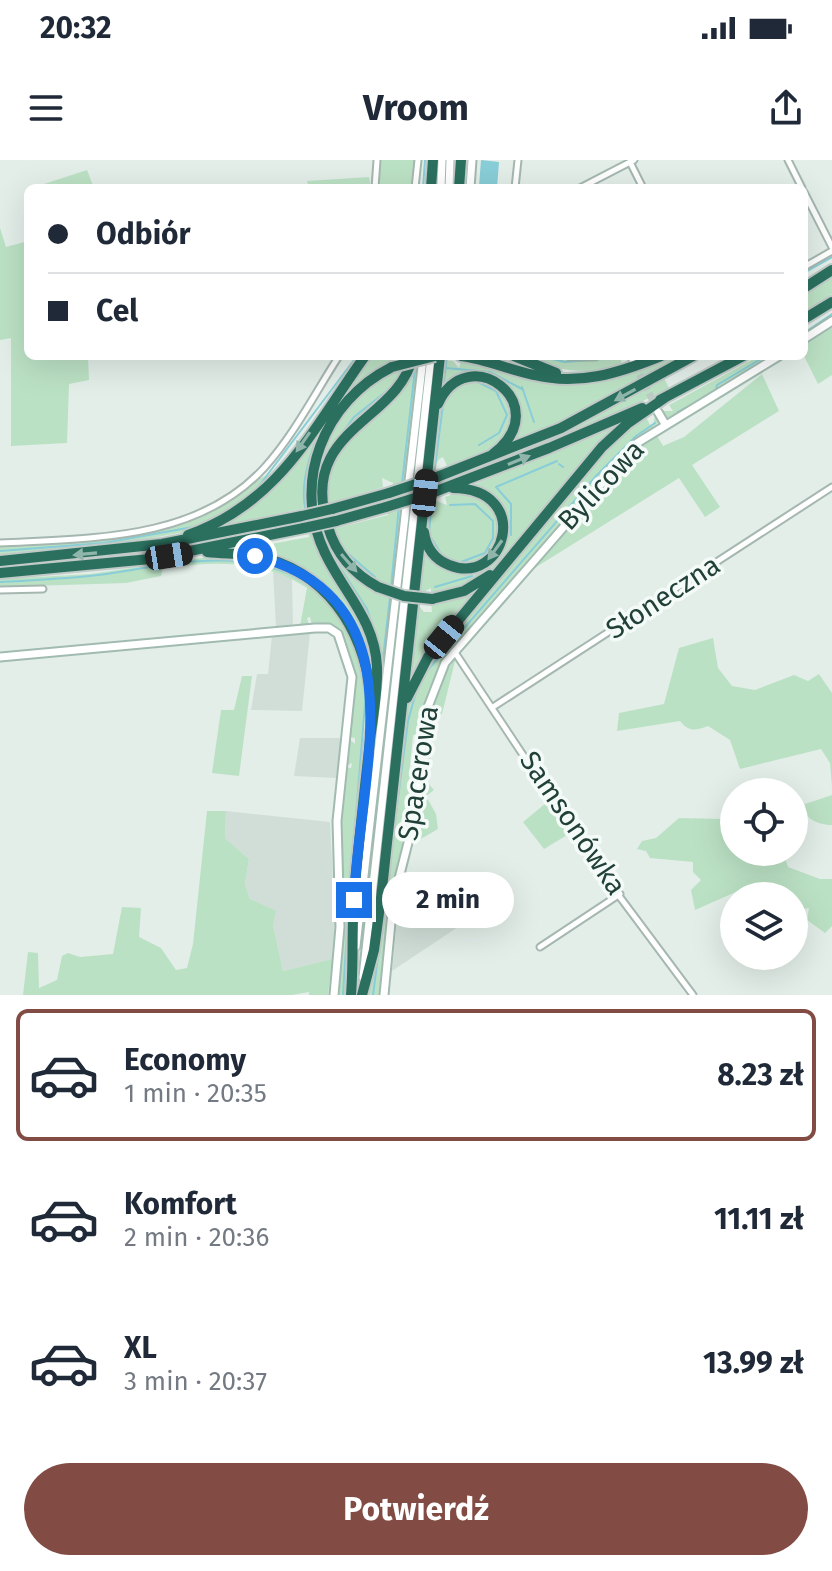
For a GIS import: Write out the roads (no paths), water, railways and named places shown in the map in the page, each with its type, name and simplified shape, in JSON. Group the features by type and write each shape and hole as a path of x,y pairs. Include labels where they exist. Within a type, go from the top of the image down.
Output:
{"highway":[{"path":"431,184 433,160"},
{"path":"459,184 461,160"},
{"path":"808,285 832,270"},
{"path":"808,317 832,302"},
{"path":"162,544 225,521 255,500 282,472 362,360"},
{"path":"411,360 397,389 340,441 324,484 324,512 336,546 353,569 378,587 408,597 432,599 477,585 514,552"},
{"path":"351,995 355,955 354,887 377,673 373,640 361,609 322,547 314,520 312,481 319,448 334,417 359,389 392,367 419,360"},
{"path":"362,995 374,950 433,418 435,360"},
{"path":"476,360 541,377 590,378 618,373 651,360"},
{"path":"523,360 548,371 590,378"},
{"path":"0,573 131,562 197,552 303,522 332,509 485,461 603,408 686,360"},
{"path":"0,561 162,544 303,522 336,521 446,488 549,448 666,397 735,360"},
{"path":"433,418 443,393 461,379 482,376 504,388 515,406 515,427 505,444 485,461"},
{"path":"399,731 412,684 428,657 611,437 666,397"},
{"path":"422,518 429,548 448,565 475,567 497,551 504,524 494,503 473,489 446,488"},
{"path":"197,552 267,559 310,579 331,597 362,647 373,717"}],"street":[{"path":"375,184 377,160"},
{"path":"415,184 418,160"},
{"path":"441,184 442,160"},
{"path":"449,184 450,160"},
{"path":"470,184 472,160"},
{"path":"515,184 518,160"},
{"path":"788,160 800,184"},
{"path":"588,184 632,161 641,184"},
{"path":"808,200 832,249 808,264"},
{"path":"808,336 832,321"},
{"path":"0,543 140,531 202,513 233,494 264,467 336,360"},
{"path":"355,955 423,360"},
{"path":"362,995 435,360"},
{"name":"Bylicowa","path":"454,651 625,455 665,424 723,394 773,360"},
{"path":"658,412 665,424"},
{"name":"Słoneczna","path":"493,707 832,487"},
{"path":"0,590 43,589"},
{"path":"0,657 308,628 327,628 338,634 350,662 352,682 337,821 340,927 334,995"},
{"name":"Samsonówka","path":"454,651 593,860 693,995"},
{"name":"Spacerowa","path":"384,995 394,892 413,823 427,708 436,679 454,651"},
{"path":"540,947 620,894"}],"water":[{"path":"481,160 499,162 497,184 479,184"}],"waterway":[{"path":"423,184 425,160"},
{"path":"466,160 466,184"},
{"path":"808,271 832,257"},
{"path":"808,330 832,314"},
{"path":"288,443 340,360"},
{"path":"259,486 354,360"},
{"path":"444,382 447,360"},
{"path":"557,360 590,360"},
{"path":"716,390 717,385 759,360"},
{"path":"446,368 490,372 522,389"},
{"path":"409,378 414,369"},
{"path":"402,483 415,369"},
{"path":"478,382 496,391 507,415 499,433 479,445"},
{"path":"522,387 534,422"},
{"path":"334,444 354,417 388,390"},
{"path":"678,412 694,404"},
{"path":"434,474 443,405"},
{"path":"426,672 597,475 636,436 655,423"},
{"path":"306,511 304,491 307,470 321,429"},
{"path":"511,535 511,504 496,487 557,461"},
{"path":"559,464 563,467"},
{"path":"432,496 429,534 441,554"},
{"path":"450,505 475,504 493,521 493,538 485,553 461,562"},
{"path":"391,587 399,506"},
{"path":"0,551 104,543 193,527"},
{"path":"311,529 329,571"},
{"path":"330,552 367,609 383,658 390,597"},
{"path":"346,552 375,577"},
{"path":"420,592 424,553"},
{"path":"0,582 86,576 202,561 253,563 278,569 302,580"},
{"path":"435,587 472,576"},
{"path":"412,664 419,602"},
{"path":"365,635 370,657"},
{"path":"350,889 366,692"},
{"path":"388,875 408,721 416,692"},
{"path":"343,995 348,915"},
{"path":"373,995 379,949"}],"tunnel":[{"path":"635,365 656,407"}]}
